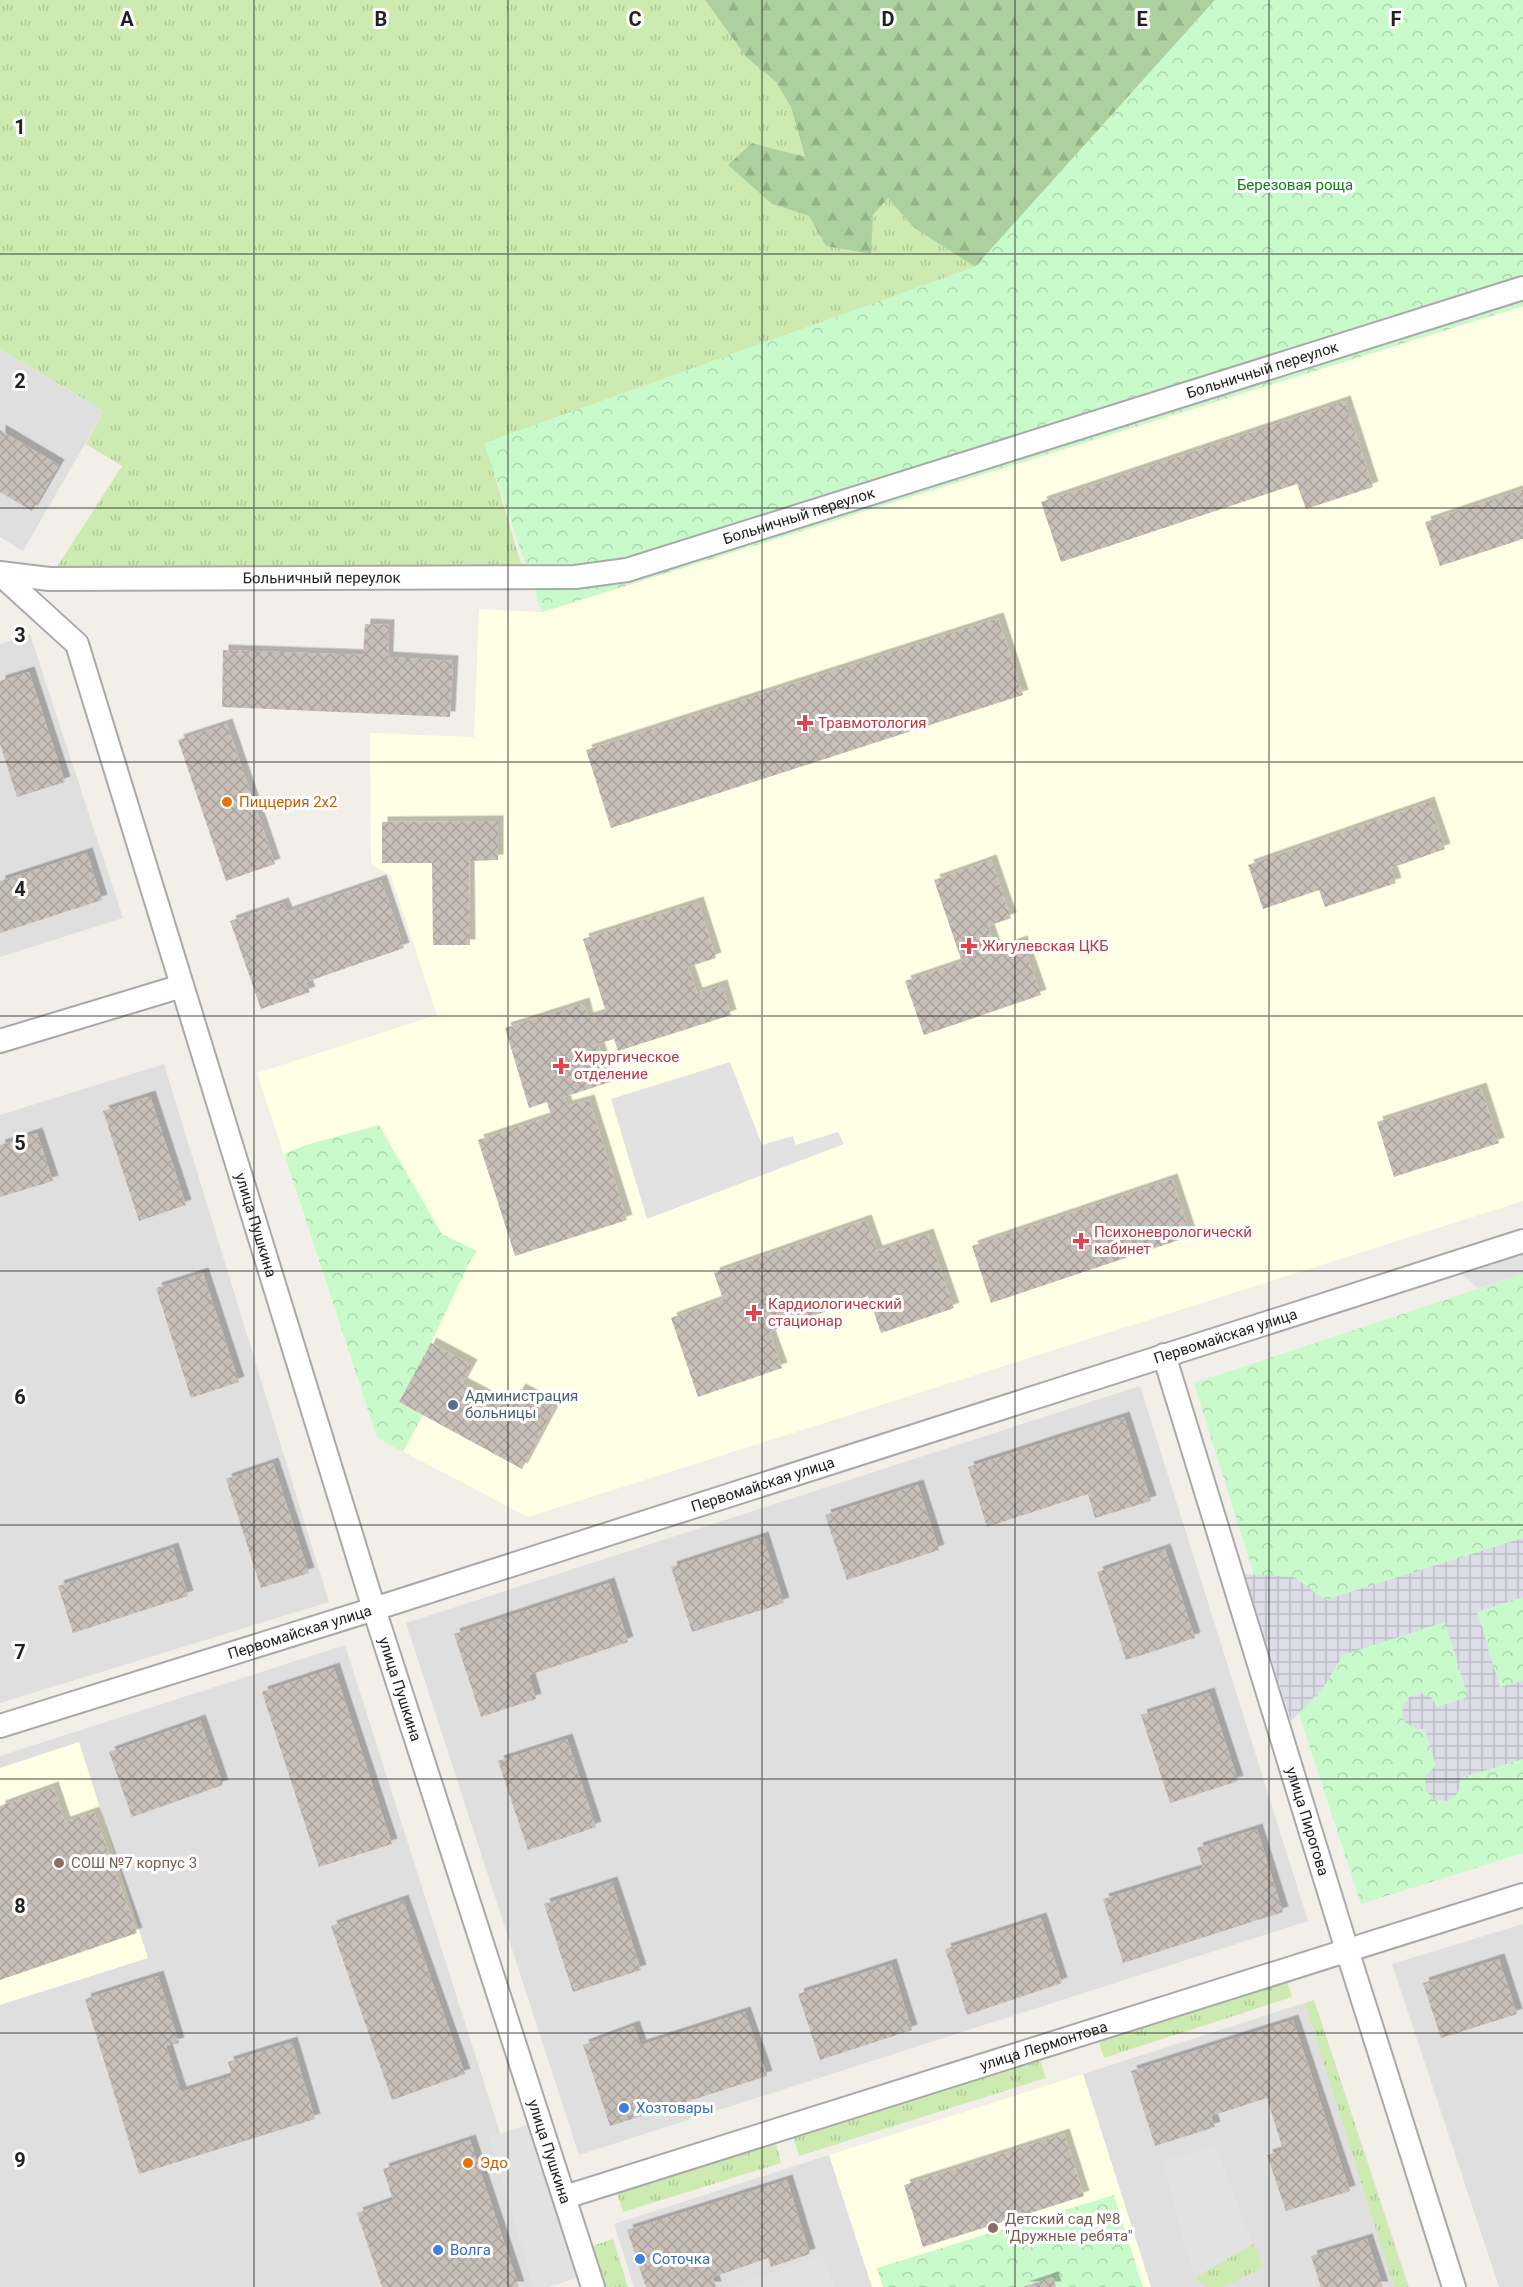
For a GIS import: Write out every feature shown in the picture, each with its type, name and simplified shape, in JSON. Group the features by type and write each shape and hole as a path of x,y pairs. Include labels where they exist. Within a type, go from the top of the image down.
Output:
{"street":[{"name":"Больничный переулок","path":"0,573 49,579 575,577 627,570 1523,288"},
{"name":"улица Пушкина","path":"0,573 77,644 374,1609 593,2287"},
{"path":"0,1041 182,986"},
{"name":"Первомайская улица","path":"0,1726 374,1609 1523,1240"},
{"name":"улица Пирогова","path":"1164,1355 1347,1950 1454,2287"},
{"name":"улица Лермонтова","path":"565,2197 1523,1895"}],"shaded area":[{"name":"Жигулевская ЦКБ","path":"1523,306 1523,1201 528,1517 377,1438 257,1073 437,1015 391,876 371,864 370,733 474,737 479,609 542,612"},
{"path":"0,349 104,411 23,551 0,537"},
{"path":"30,634 123,918 0,957 0,644"},
{"path":"730,1062 762,1145 793,1136 796,1145 838,1132 844,1144 647,1219 611,1099"},
{"path":"164,1064 329,1602 0,1703 0,1115"},
{"path":"1523,1241 1523,1274 1478,1288 1450,1264"},
{"path":"1140,1386 1308,1921 579,2155 406,1623"},
{"path":"1523,1538 1523,1597 1477,1612 1500,1687 1523,1681 1523,1759 1460,1778 1459,1790 1447,1801 1435,1800 1426,1791 1427,1774 1436,1766 1425,1729 1418,1729 1407,1724 1403,1719 1402,1707 1409,1697 1420,1693 1431,1697 1437,1707 1468,1697 1445,1622 1343,1655 1323,1688 1291,1721 1245,1574 1294,1577 1325,1600"},
{"path":"345,1645 549,2287 0,2287 0,1756"},
{"name":"СОШ №7 корпус 3","path":"79,1742 148,1958 0,2005 0,1768"},
{"path":"1523,1924 1523,2287 1499,2287 1392,1964"},
{"path":"1314,2000 1409,2287 1151,2287 1083,2074"},
{"name":"Детский сад №8 \"Дружные ребята\"","path":"1083,2074 1151,2287 872,2287 829,2155"},
{"path":"540,2120 589,2274 549,2287 534,2287 489,2138"},
{"path":"1215,2145 1253,2244 1194,2278 1162,2161"},
{"path":"829,2155 872,2287 634,2287 614,2224"},
{"path":"823,2255 835,2287 735,2287 735,2285"}],"green space":[{"path":"0,0 705,0 746,57 776,82 791,107 805,158 752,143 729,165 772,204 809,216 873,215 888,198 913,227 975,267 485,443 525,577 49,579 122,466 86,444 104,411 0,349"},
{"path":"705,0 1215,0 975,267 913,227 888,198 873,215 871,254 826,246 809,216 772,204 728,165 752,143 805,157 791,107 776,82 746,57"},
{"name":"Березовая роща","path":"1215,0 1523,0 1523,306 542,612 484,443 975,267"},
{"path":"379,1125 442,1234 477,1251 399,1402 423,1415 403,1452 377,1438 284,1154 306,1145"},
{"path":"1523,1274 1523,1853 1361,1904 1261,1598 1194,1383"},
{"path":"1287,1981 1292,1997 1104,2058 1099,2042"},
{"path":"1314,2000 1408,2287 1394,2287 1305,2003"},
{"path":"1040,2060 1046,2078 799,2156 793,2137"},
{"path":"776,2144 781,2163 623,2212 617,2193"},
{"path":"1114,2195 1143,2287 883,2287 877,2268"},
{"path":"613,2239 628,2287 605,2287 592,2246"},
{"path":"1253,2244 1264,2267 1224,2287 1206,2287 1194,2278"}],"building":[{"path":"1345,401 1373,487 1306,509 1297,484 1061,562 1041,502"},
{"path":"0,430 59,465 32,511 0,492"},
{"path":"1523,489 1523,539 1440,566 1425,522"},
{"name":"Травмотология","path":"998,618 1023,695 611,828 586,750"},
{"path":"365,624 389,625 388,657 453,661 450,717 222,707 223,650 363,655"},
{"path":"29,672 65,782 17,797 0,744 0,681"},
{"name":"Пиццерия 2х2","path":"227,724 275,864 226,881 178,740"},
{"path":"1429,802 1445,849 1391,868 1396,883 1325,907 1319,890 1263,909 1248,865"},
{"path":"498,821 498,860 469,861 470,945 433,945 432,863 382,863 382,822"},
{"path":"87,853 102,900 0,933 0,881"},
{"path":"991,860 1011,918 988,926 996,950 1022,941 1041,995 924,1035 905,981 962,962 934,880"},
{"path":"381,880 404,948 306,982 310,992 261,1009 230,921 283,903 287,912"},
{"name":"Хирургическое отделение","path":"698,902 716,958 688,967 697,993 722,985 731,1015 618,1051 614,1039 598,1044 610,1082 564,1097 567,1106 589,1100 627,1220 515,1256 478,1140 551,1116 547,1102 529,1108 505,1028 584,1003 588,1018 606,1012 583,939"},
{"path":"1481,1088 1499,1143 1394,1177 1377,1122"},
{"path":"150,1096 186,1205 139,1221 103,1111"},
{"path":"37,1133 53,1181 0,1197 0,1145"},
{"name":"Психоневрологическй кабинет","path":"1172,1179 1191,1236 991,1303 972,1246"},
{"name":"Кардиологический стационар","path":"866,1220 877,1251 928,1234 954,1308 881,1333 868,1296 769,1332 782,1368 698,1397 671,1318 723,1299 714,1273"},
{"path":"203,1273 239,1382 191,1398 156,1288"},
{"name":"Администрация больницы","path":"431,1343 472,1365 462,1383 509,1408 520,1389 555,1407 522,1469 399,1402"},
{"path":"1124,1417 1151,1501 1095,1518 1088,1494 987,1527 968,1467"},
{"path":"273,1463 309,1573 261,1588 226,1479"},
{"path":"918,1485 939,1550 847,1580 825,1515"},
{"path":"763,1537 784,1603 692,1632 671,1567"},
{"path":"173,1548 188,1596 73,1633 58,1586"},
{"path":"1165,1549 1195,1638 1126,1660 1097,1572"},
{"path":"609,1583 628,1642 529,1675 536,1699 481,1717 454,1634"},
{"path":"334,1668 392,1844 319,1867 262,1692"},
{"path":"1209,1693 1238,1781 1170,1803 1141,1715"},
{"path":"200,1720 223,1785 132,1817 109,1752"},
{"path":"567,1739 596,1827 528,1850 498,1761"},
{"name":"СОШ №7 корпус 3","path":"53,1787 65,1822 94,1812 137,1933 0,1980 0,1806"},
{"path":"1257,1829 1283,1912 1123,1963 1103,1899 1203,1868 1197,1848"},
{"path":"612,1882 641,1970 573,1992 544,1904"},
{"path":"403,1900 465,2074 392,2100 331,1926"},
{"path":"1041,1918 1062,1983 967,2015 945,1949"},
{"path":"1499,1959 1517,2014 1441,2038 1423,1983"},
{"path":"891,1964 912,2030 820,2060 798,1994"},
{"path":"158,1976 179,2043 166,2046 181,2092 232,2076 228,2062 292,2042 315,2119 139,2174 85,1999"},
{"path":"745,2012 767,2076 610,2126 583,2045 634,2026 641,2045"},
{"path":"1293,2020 1350,2191 1286,2211 1267,2155 1283,2150 1267,2098 1211,2116 1215,2127 1155,2146 1131,2071"},
{"path":"1064,2134 1084,2196 923,2247 904,2185"},
{"name":"Волга","path":"470,2140 519,2287 382,2287 357,2213 393,2200 383,2169"},
{"path":"787,2180 810,2254 771,2267 768,2258 713,2277 716,2287 646,2287 627,2230"},
{"path":"1367,2239 1383,2287 1321,2287 1311,2256"},
{"path":"1053,2277 1056,2287 1023,2287"}],"place":[{"name":"Травмотология","path":"805,723"},
{"name":"Пиццерия 2х2","path":"227,802"},
{"name":"Жигулевская ЦКБ","path":"969,946"},
{"name":"Хирургическое отделение","path":"561,1066"},
{"name":"Психоневрологическй кабинет","path":"1081,1241"},
{"name":"Кардиологический стационар","path":"754,1313"},
{"name":"Администрация больницы","path":"453,1405"},
{"name":"СОШ №7 корпус 3","path":"59,1863"},
{"name":"Хозтовары","path":"624,2108"},
{"name":"Эдо","path":"468,2163"},
{"name":"Детский сад №8 \"Дружные ребята\"","path":"993,2228"},
{"name":"Волга","path":"438,2250"},
{"name":"Соточка","path":"640,2259"}]}
